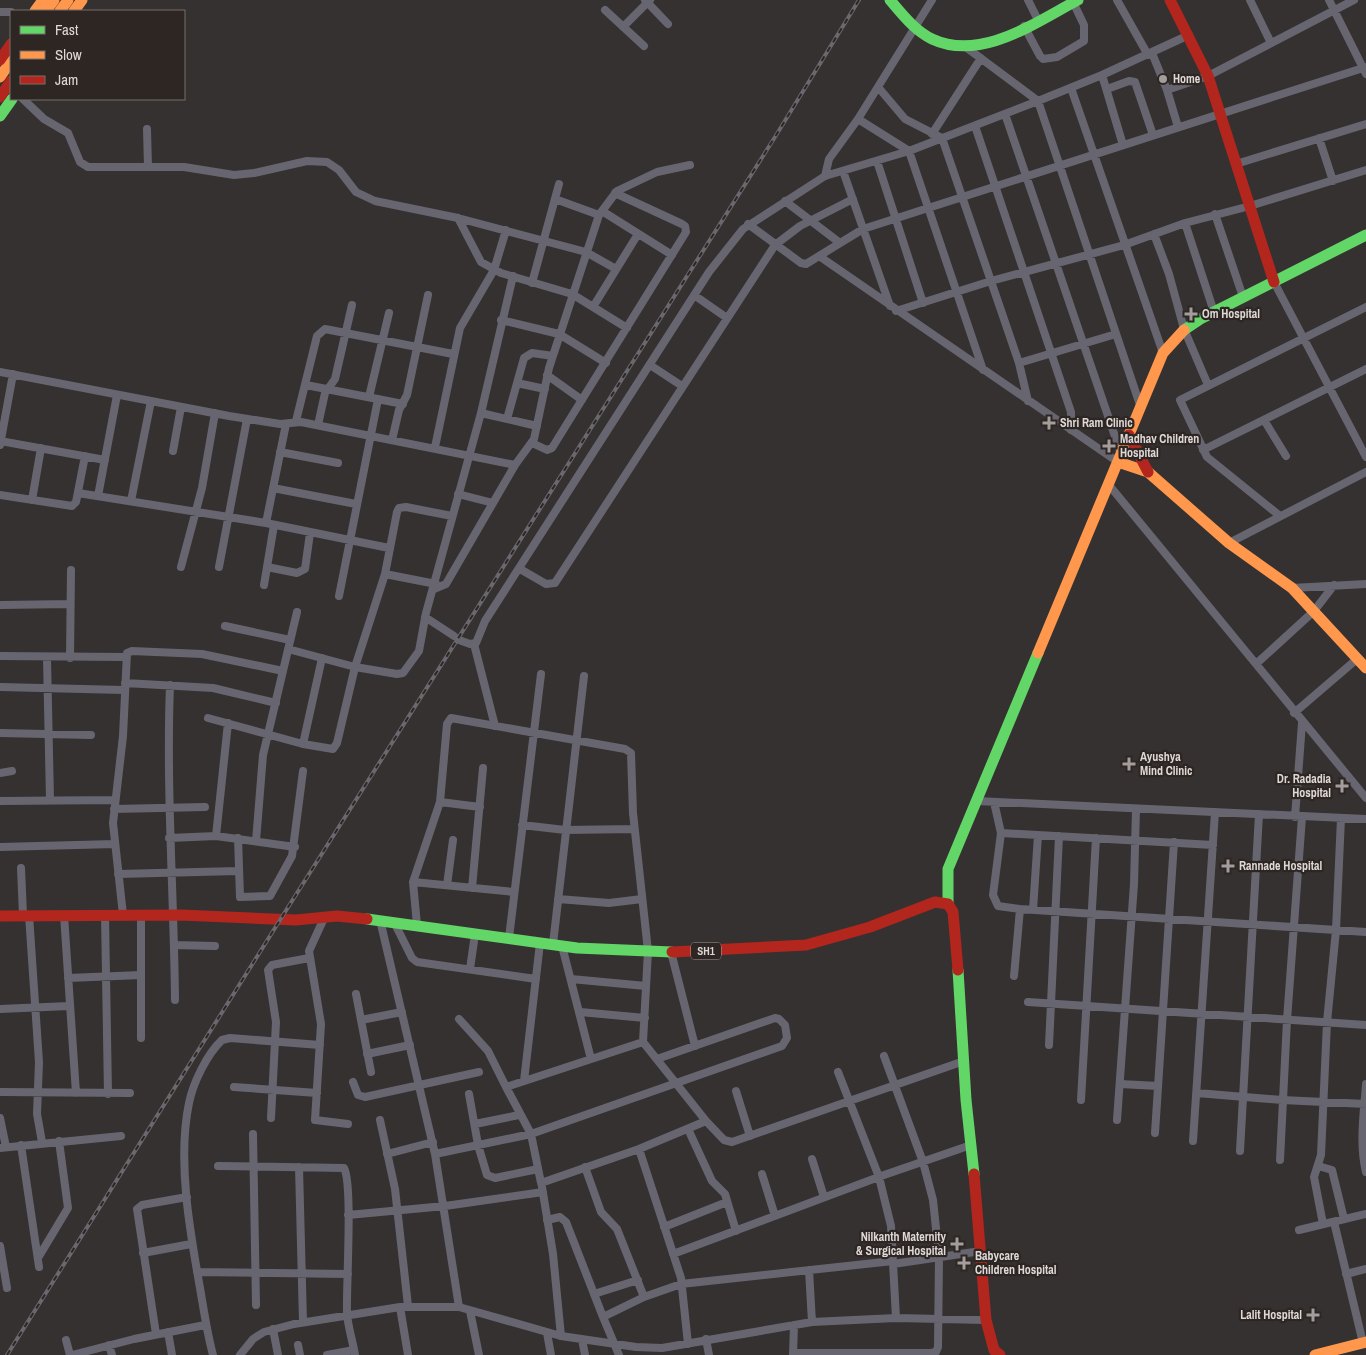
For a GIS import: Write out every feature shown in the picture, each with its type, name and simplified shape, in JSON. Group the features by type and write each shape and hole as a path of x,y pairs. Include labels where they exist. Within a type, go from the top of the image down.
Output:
{"main road":[{"path":"890,0 916,28 940,43 967,48 999,39 1076,1"},
{"path":"1170,0 1208,76 1274,282"},
{"path":"0,60 10,45"},
{"path":"0,77 10,62"},
{"path":"0,97 10,82"},
{"path":"0,116 11,100"},
{"path":"996,1353 986,1320 956,941 953,912 948,904 948,869 1163,353 1184,329 1366,234"},
{"path":"1129,436 1148,472"},
{"path":"1120,458 1148,472 1229,542 1292,588 1366,668"},
{"name":"SH1","path":"0,916 123,915 296,920 325,916 380,920 557,945 671,952 806,945 870,927 935,902 948,904"},
{"path":"1315,1355 1346,1351 1364,1343"}],"street":[{"path":"824,176 829,160 858,120 932,0"},
{"path":"1028,0 1038,20"},
{"path":"1117,0 1150,54 1167,90 1178,127"},
{"path":"1250,0 1271,43"},
{"path":"748,224 801,263 810,262 863,229 1220,113 1365,70 1329,0"},
{"path":"1167,90 1208,76 1354,0"},
{"path":"624,27 648,1 668,24"},
{"path":"1024,26 1040,56 1043,58 1056,57 1084,41 1084,25 1076,1"},
{"path":"605,10 644,46"},
{"path":"495,726 476,640 485,621 694,295 715,264 748,224 824,176 910,151 975,126 1102,75 1188,35"},
{"path":"967,48 1038,101 1141,408"},
{"path":"932,134 981,58"},
{"path":"1102,75 1123,146"},
{"path":"1107,89 1129,81 1135,82 1153,135"},
{"path":"878,87 905,119 942,138 1019,362 1028,401"},
{"path":"1071,88 1163,353"},
{"path":"23,100 44,119 68,133 84,166 95,168 184,167 234,174 254,173 313,161 327,162 341,173 356,192 375,201 458,218 586,252 616,269"},
{"path":"1005,114 1120,458"},
{"path":"858,120 910,151 983,370"},
{"path":"1236,164 1366,124"},
{"path":"975,126 1071,412 1072,430"},
{"path":"147,129 148,167"},
{"path":"1319,138 1332,181"},
{"path":"877,161 923,303"},
{"path":"385,574 435,586 446,584 515,464 532,443 547,375 559,334 600,213 615,193 657,172 690,165"},
{"path":"893,308 923,303 1023,272 1124,245 1185,223 1250,206 1366,170"},
{"path":"842,171 893,308"},
{"path":"532,282 559,184"},
{"path":"532,443 547,450 552,448 606,364 684,235 685,226 615,193"},
{"path":"520,569 546,584 555,583 775,245 796,228 852,199"},
{"path":"555,200 600,213 672,255"},
{"path":"785,201 840,243"},
{"path":"1215,214 1243,297"},
{"path":"458,218 478,260 494,270 572,294 627,328"},
{"path":"1185,223 1214,312"},
{"path":"435,447 453,354 462,324 494,270 506,230"},
{"path":"593,307 638,234"},
{"path":"1154,234 1169,274 1184,329 1208,385"},
{"path":"819,256 1028,401 1120,458"},
{"path":"288,649 356,667 398,674 403,673 417,654 452,516 481,413 513,276"},
{"path":"1274,282 1366,457"},
{"path":"392,440 398,414 407,395 428,295"},
{"path":"694,295 727,318"},
{"path":"318,425 327,389 335,379 352,305"},
{"path":"1280,516 1207,457 1179,403 1182,398 1366,307"},
{"path":"369,397 389,313"},
{"path":"502,320 559,334 606,364"},
{"path":"296,421 317,336 325,329 453,354"},
{"path":"1019,362 1116,334"},
{"path":"507,419 524,358 528,354 553,356"},
{"path":"650,365 682,386"},
{"path":"1203,450 1366,369"},
{"path":"0,372 246,419 286,424 296,421 469,454 508,465 515,464"},
{"path":"13,374 0,443 41,448 105,460"},
{"path":"547,375 582,400"},
{"path":"517,383 545,389"},
{"path":"306,385 403,404"},
{"path":"98,496 117,395"},
{"path":"339,596 378,399"},
{"path":"131,501 151,401"},
{"path":"173,451 181,407"},
{"path":"181,567 196,511 215,413"},
{"path":"481,413 537,426"},
{"path":"219,567 246,419"},
{"path":"1264,420 1286,456"},
{"path":"264,585 273,488 286,424"},
{"path":"32,500 41,448"},
{"path":"280,452 338,463"},
{"path":"0,495 72,506 76,502 85,456"},
{"path":"1229,542 1366,472"},
{"path":"1109,485 1302,723 1366,798"},
{"path":"273,488 356,504"},
{"path":"78,492 270,524 389,548"},
{"path":"458,494 493,504"},
{"path":"208,718 328,750 336,746 356,667 385,574 397,512 402,507 452,516"},
{"path":"267,567 297,572 302,571 307,564 310,533"},
{"path":"70,570 70,658"},
{"path":"1292,588 1366,584"},
{"path":"1256,664 1314,611 1334,585"},
{"path":"0,605 70,604"},
{"path":"256,840 260,774 267,734 297,612"},
{"path":"425,618 457,638 476,640"},
{"path":"224,626 290,640"},
{"path":"123,915 114,844 114,809 123,736 127,653 132,651 202,654 283,671"},
{"path":"0,656 47,658 126,657"},
{"path":"47,658 50,800"},
{"path":"303,744 322,658"},
{"path":"1294,713 1357,659"},
{"path":"509,938 541,674"},
{"path":"584,676 558,899 557,945 571,979 591,1059"},
{"path":"0,686 124,687 170,685 214,688 276,703"},
{"path":"170,685 168,743 169,838 174,916 175,1000"},
{"path":"418,925 413,882 440,802 449,720 454,718 533,734 625,749 631,754 634,829 648,952 644,1042 706,1121 728,1142 964,1061"},
{"path":"216,836 228,723"},
{"path":"1280,1160 1282,1100 1294,927 1302,723"},
{"path":"0,733 91,735"},
{"path":"472,888 483,768"},
{"path":"238,838 240,897 270,896 291,860 295,847 303,771"},
{"path":"0,772 12,772"},
{"path":"0,801 115,800"},
{"path":"977,801 1366,819"},
{"path":"440,802 480,807"},
{"path":"994,802 1001,833 994,901 998,906 1033,910 1366,932"},
{"path":"114,809 205,806"},
{"path":"1118,1120 1132,916 1136,808"},
{"path":"1193,1141 1215,812"},
{"path":"1240,1151 1258,814"},
{"path":"1322,1224 1314,1181 1318,1166 1325,1101 1327,1022 1336,930 1341,818"},
{"path":"522,825 565,830 634,829"},
{"path":"1001,833 1213,845"},
{"path":"1033,910 1038,835"},
{"path":"169,838 216,836 256,840 295,847"},
{"path":"1049,1045 1058,836"},
{"path":"1081,1100 1096,838"},
{"path":"447,885 452,840"},
{"path":"1155,1133 1174,842"},
{"path":"0,847 114,844"},
{"path":"22,868 39,1062 37,1114 42,1142"},
{"path":"118,874 238,871"},
{"path":"413,882 514,892"},
{"path":"558,899 609,903 642,899"},
{"path":"1014,976 1020,909"},
{"path":"64,915 76,1093"},
{"path":"105,915 108,1094"},
{"path":"141,916 141,1038"},
{"path":"325,916 310,944 309,958 321,1024 315,1120 348,1124"},
{"path":"380,920 433,1142 445,1206 459,1306"},
{"path":"394,922 414,961 536,978"},
{"path":"470,969 475,934"},
{"path":"524,1081 540,943"},
{"path":"174,945 215,946"},
{"path":"671,952 694,1046"},
{"path":"271,1118 276,1022 268,967 272,964 309,958"},
{"path":"68,978 141,975"},
{"path":"571,979 646,986"},
{"path":"356,994 371,1072"},
{"path":"1028,1002 1366,1025"},
{"path":"0,1009 69,1006"},
{"path":"361,1020 402,1012"},
{"path":"580,1012 645,1018"},
{"path":"435,1154 531,1134 782,1046 787,1038 783,1021 775,1018 657,1059"},
{"path":"459,1019 488,1051 519,1115 531,1134 553,1254 561,1336"},
{"path":"213,1355 205,1325 191,1244 187,1196 186,1150 189,1103 194,1087 222,1040 320,1045"},
{"path":"506,1087 644,1042"},
{"path":"367,1054 410,1045"},
{"path":"794,1325 793,1354 931,1353 936,1352 938,1347 940,1319 939,1257 933,1200 923,1162 884,1056"},
{"path":"353,1082 358,1095 366,1097 479,1072"},
{"path":"838,1072 878,1177 891,1226 896,1318"},
{"path":"1120,1084 1158,1086"},
{"path":"1366,1084 1362,1157 1366,1172"},
{"path":"234,1087 317,1093"},
{"path":"736,1091 750,1136"},
{"path":"0,1092 130,1093"},
{"path":"1197,1093 1365,1104"},
{"path":"469,1094 478,1145 487,1175 490,1177 538,1168"},
{"path":"475,1124 519,1115"},
{"path":"0,1118 3,1148 42,1142 121,1136"},
{"path":"380,1120 397,1210 408,1355"},
{"path":"541,1183 639,1149 706,1121"},
{"path":"688,1128 712,1181 722,1190 736,1231"},
{"path":"253,1134 256,1306"},
{"path":"21,1145 38,1263 68,1208 59,1141"},
{"path":"387,1154 433,1142"},
{"path":"673,1254 878,1177 971,1145"},
{"path":"639,1149 681,1284 688,1344"},
{"path":"812,1159 824,1197"},
{"path":"218,1166 344,1168 348,1215 347,1315 355,1352 328,1355"},
{"path":"1318,1166 1332,1170 1344,1219"},
{"path":"299,1167 303,1322"},
{"path":"586,1167 601,1212 617,1229 644,1297"},
{"path":"762,1174 775,1216"},
{"path":"348,1215 445,1206 543,1192"},
{"path":"156,1334 137,1213 139,1206 187,1196"},
{"path":"664,1226 727,1202"},
{"path":"1299,1230 1366,1214"},
{"path":"547,1220 560,1217 566,1222 618,1355"},
{"path":"1334,1222 1364,1343"},
{"path":"143,1253 191,1244"},
{"path":"0,1246 7,1288"},
{"path":"603,1317 644,1297 681,1284 981,1251"},
{"path":"1346,1274 1366,1269"},
{"path":"809,1270 812,1322"},
{"path":"197,1272 348,1274"},
{"path":"594,1294 638,1280"},
{"path":"240,1355 253,1339 273,1329 303,1322 404,1306 459,1306 470,1311 547,1333 662,1352 706,1339 812,1322 896,1318 986,1320"},
{"path":"470,1311 479,1355"},
{"path":"66,1340 71,1355 156,1334 205,1325"},
{"path":"273,1329 278,1355"},
{"path":"168,1332 172,1355"},
{"path":"547,1333 551,1355"},
{"path":"706,1339 709,1355"},
{"path":"582,1340 585,1355"},
{"path":"109,1345 112,1355"},
{"path":"298,1345 300,1355"}],"railway":[{"path":"7,1355 775,137 859,0"}],"traffic: fast":[{"path":"890,0 909,22 926,36 951,45 970,46 989,43 1008,36 1078,0"},
{"path":"0,116 11,100"},
{"path":"1184,330 1202,318 1366,235"},
{"path":"948,904 948,869 1038,653"},
{"path":"367,919 577,948 672,952"},
{"path":"958,970 966,1100 974,1174"}],"traffic: slow":[{"path":"36,10 43,0"},
{"path":"47,10 54,0"},
{"path":"61,10 68,0"},
{"path":"75,10 82,0"},
{"path":"0,77 10,62"},
{"path":"1038,653 1163,353 1184,330"},
{"path":"1118,462 1148,472 1229,543 1292,588 1366,668"},
{"path":"1315,1355 1366,1342"}],"traffic: jam":[{"path":"1170,0 1208,76 1274,282"},
{"path":"0,60 10,45"},
{"path":"0,97 10,82"},
{"path":"1129,435 1148,472"},
{"path":"672,952 806,945 870,927 935,902 948,904 953,912 958,970"},
{"path":"0,916 181,915 296,920 337,916 367,919"},
{"path":"974,1174 986,1320 994,1350 1000,1355"}],"place":[{"name":"Home","path":"1163,79"},
{"name":"Om Hospital","path":"1191,314"},
{"name":"Shri Ram Clinic","path":"1049,423"},
{"name":"Madhav Children Hospital","path":"1109,446"},
{"name":"Ayushya Mind Clinic","path":"1129,764"},
{"name":"Dr. Radadia Hospital","path":"1342,786"},
{"name":"Rannade Hospital","path":"1228,866"},
{"name":"Nilkanth Maternity & Surgical Hospital","path":"957,1244"},
{"name":"Babycare Children Hospital","path":"964,1263"},
{"name":"Lalit Hospital","path":"1313,1315"}]}
